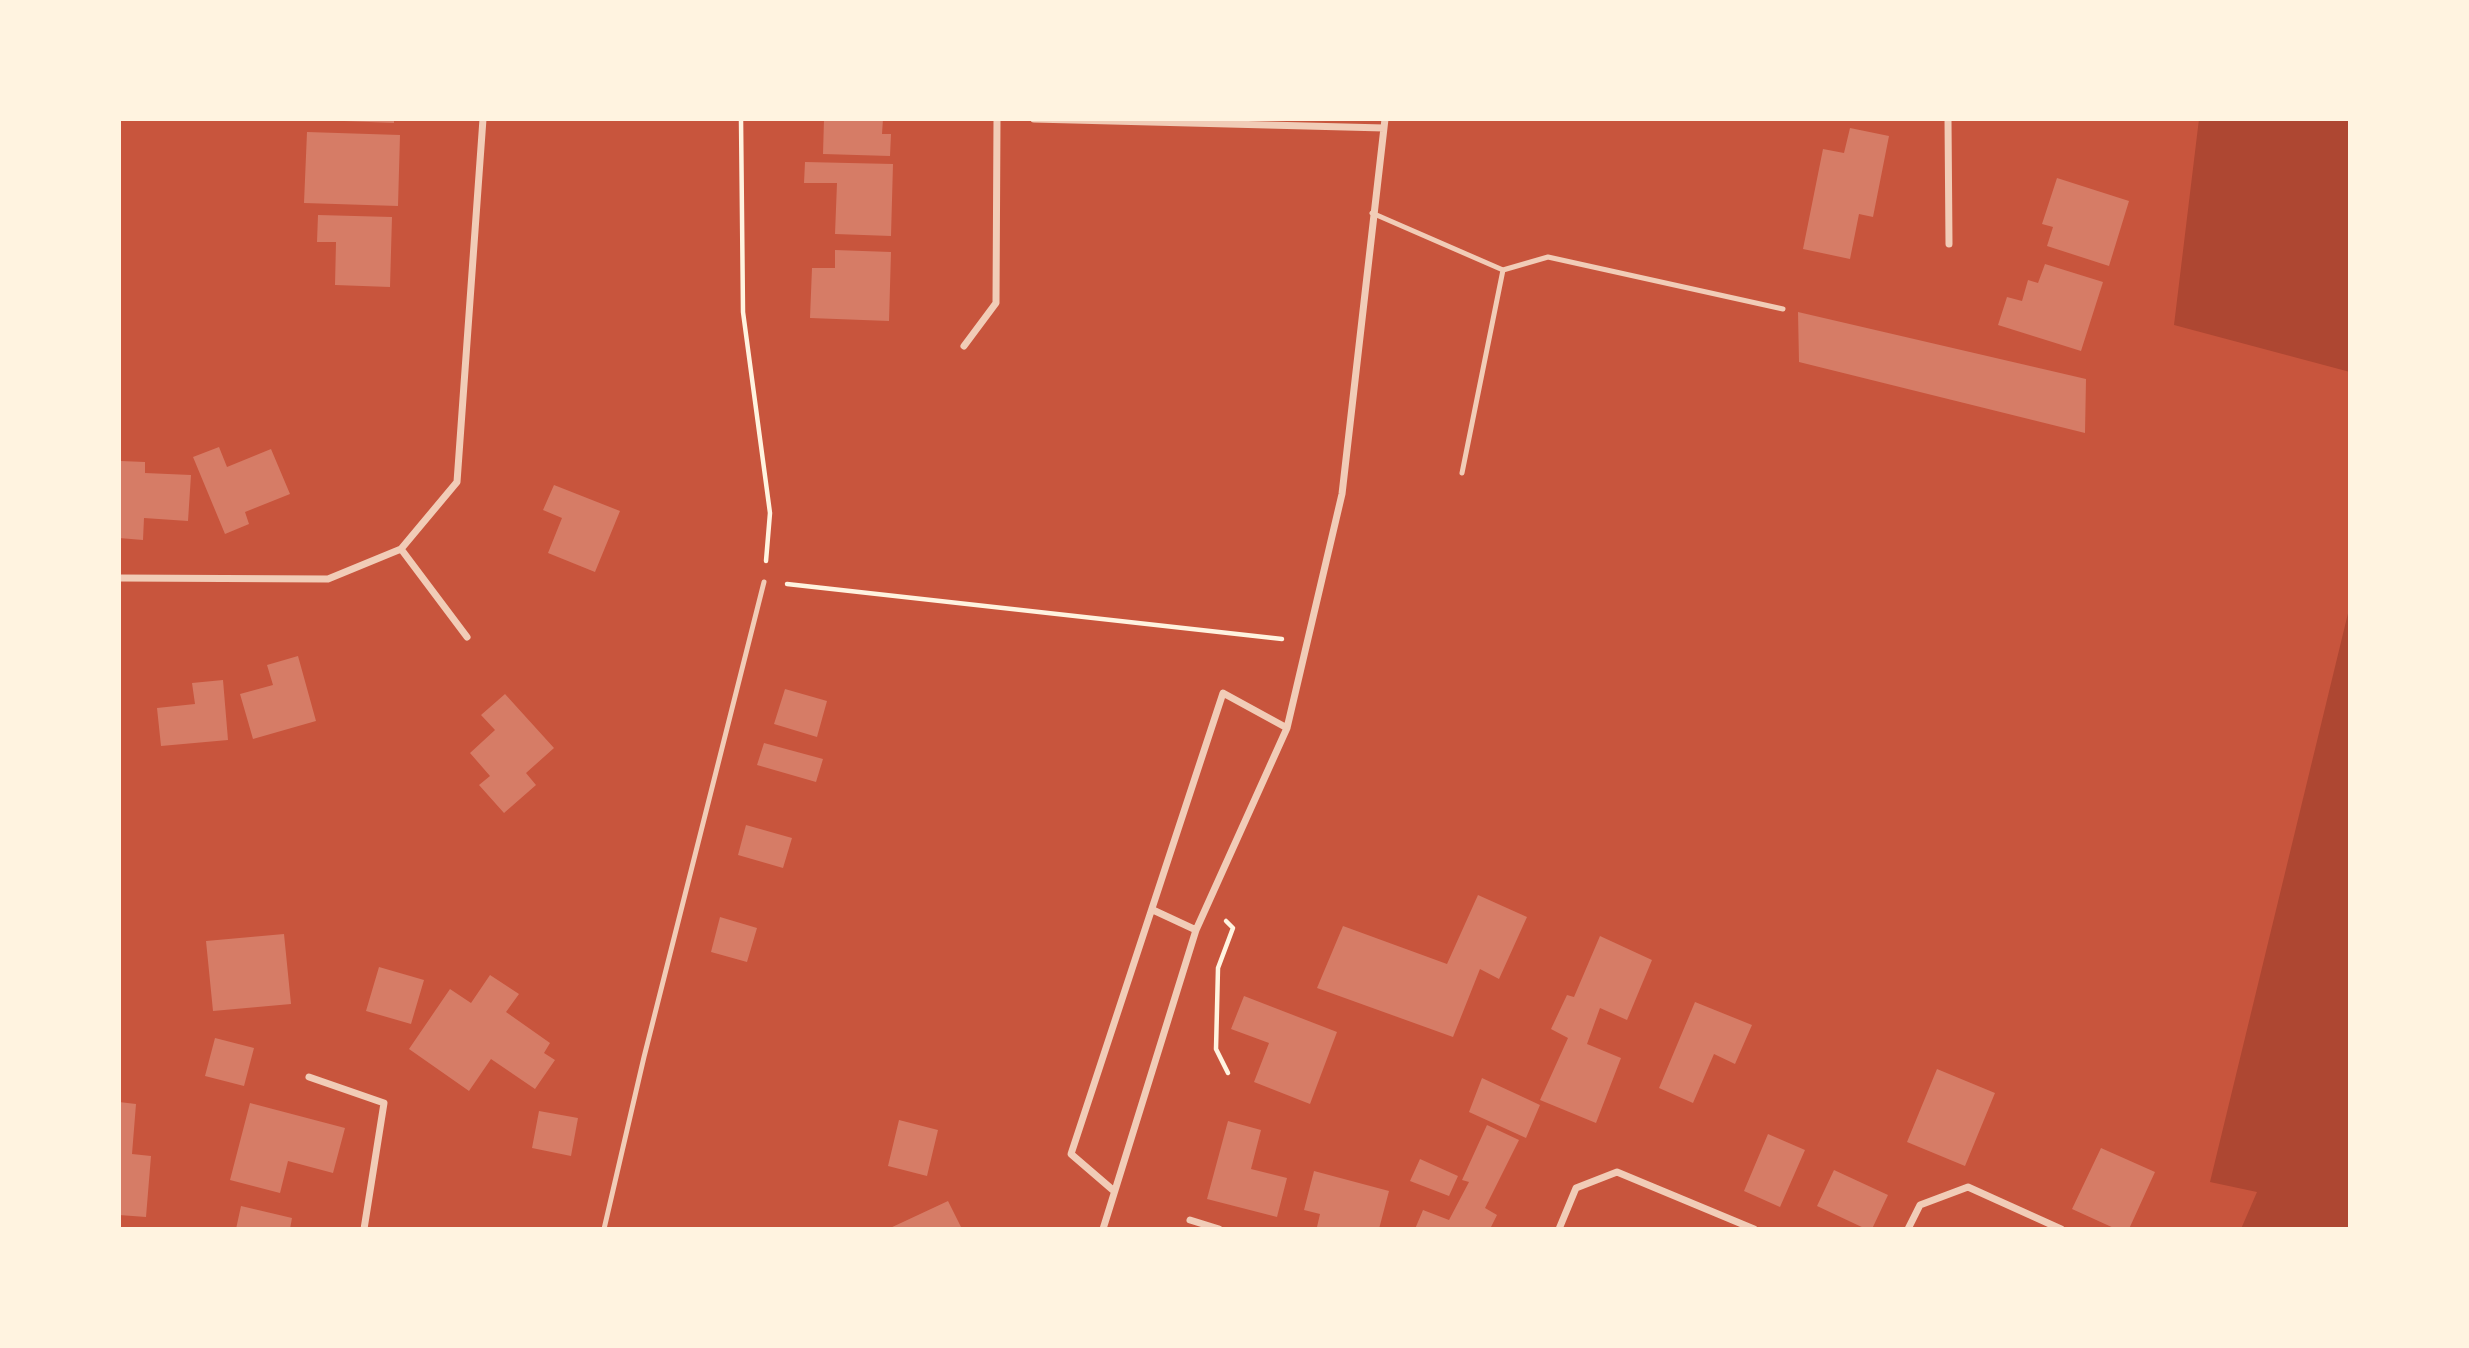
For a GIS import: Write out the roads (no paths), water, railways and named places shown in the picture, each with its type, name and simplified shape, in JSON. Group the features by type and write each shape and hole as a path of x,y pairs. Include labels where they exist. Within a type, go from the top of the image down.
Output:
{"street":[{"path":"119,578 328,579 401,549 457,482 483,119"},
{"path":"964,346 996,303 997,119"},
{"path":"1034,119 1384,123 1342,494 1287,728 1196,930 1103,1229"},
{"path":"1948,119 1949,244"},
{"path":"401,549 467,637"},
{"path":"1114,1191 1071,1154 1223,693 1287,728"},
{"path":"1153,910 1196,930"},
{"path":"309,1077 384,1103 364,1229"},
{"path":"1559,1229 1576,1188 1618,1172 1754,1229"},
{"path":"1908,1229 1920,1205 1968,1187 2061,1229"},
{"path":"1190,1220 1219,1229"}],"lane":[{"path":"1372,213 1503,270 1548,257 1783,309"},
{"path":"1462,473 1503,270"},
{"path":"604,1229 644,1057 764,582"}]}
